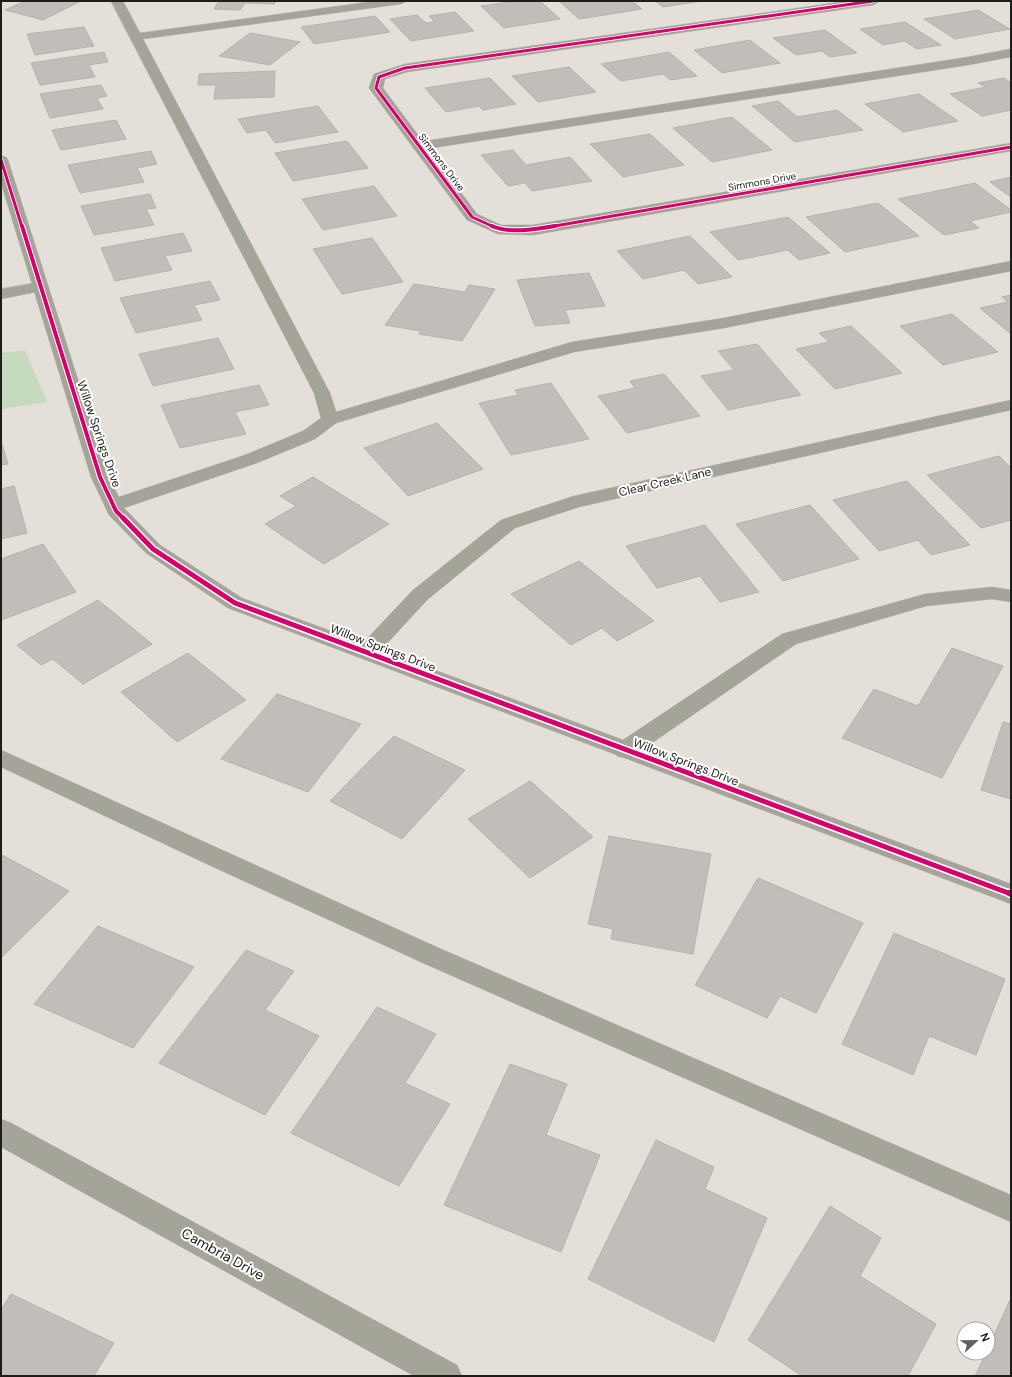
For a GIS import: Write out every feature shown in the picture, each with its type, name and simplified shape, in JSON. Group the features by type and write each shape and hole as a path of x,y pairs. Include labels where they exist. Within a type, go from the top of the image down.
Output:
{"street":[{"name":"Simmons Drive","path":"873,1 405,68 379,77 376,88 472,217 498,229 533,230 1011,147"},
{"name":"Willow Springs Drive","path":"1,160 100,477 116,510 153,549 235,603 1011,894"},
{"name":"Clear Creek Lane","path":"366,653 420,595 508,524 574,502 1011,405"},
{"name":"Cambria Drive","path":"1,1132 446,1376"}],"lane":[{"path":"117,1 322,393 330,419"},
{"path":"135,37 401,1"},
{"path":"419,146 968,61 1011,53"},
{"path":"114,505 251,459 309,435 330,419 572,347 724,323 1011,266"},
{"path":"1,294 41,287"},
{"path":"625,750 789,639 926,600 992,593 1011,596"},
{"path":"1,758 217,860 432,956 1011,1209"}],"green space":[{"path":"25,350 47,402 1,409 1,353"}],"building":[{"path":"25,1 81,1 43,20 5,10"},
{"path":"219,1 276,1 274,4 245,3 240,10 214,9"},
{"path":"517,1 540,1 560,19 504,28 481,6"},
{"path":"559,1 632,1 642,9 579,19"},
{"path":"655,1 702,1 663,7"},
{"path":"978,10 1010,29 955,39 924,19"},
{"path":"455,12 474,31 411,41 390,19 417,15 426,23 435,22 429,16"},
{"path":"375,16 390,32 314,44 301,27"},
{"path":"905,22 941,45 917,49 905,41 883,45 860,29"},
{"path":"84,27 94,46 35,55 27,34"},
{"path":"825,30 857,53 830,57 822,51 796,55 773,38"},
{"path":"250,33 300,42 270,65 219,56"},
{"path":"750,40 780,63 722,73 694,50"},
{"path":"104,52 108,62 89,65 95,77 40,85 31,63"},
{"path":"669,52 697,76 670,80 663,74 621,81 601,64"},
{"path":"569,67 596,92 538,102 512,76"},
{"path":"275,71 274,97 214,99 216,85 198,85 199,74"},
{"path":"490,78 516,104 483,110 479,106 446,112 425,88"},
{"path":"1004,78 1011,83 1011,110 982,116 950,94 986,87 978,83"},
{"path":"101,85 107,96 97,98 103,109 50,118 40,94"},
{"path":"919,94 958,121 903,132 865,104"},
{"path":"778,101 797,117 837,110 863,130 795,142 752,106"},
{"path":"318,106 338,132 275,143 266,130 247,133 238,119"},
{"path":"732,117 772,150 712,162 673,128"},
{"path":"116,120 126,139 61,150 52,130"},
{"path":"650,134 684,165 623,177 590,144"},
{"path":"347,141 368,168 293,181 275,153"},
{"path":"513,150 526,165 570,157 592,181 532,191 525,183 508,186 481,155"},
{"path":"151,151 157,164 137,168 144,182 80,193 68,165"},
{"path":"1011,177 1011,197 990,182"},
{"path":"975,183 1011,210 1011,212 970,221 979,228 944,235 898,199"},
{"path":"374,186 397,216 323,230 302,199"},
{"path":"150,194 156,208 146,209 154,225 94,235 81,206"},
{"path":"878,203 919,236 845,252 806,217"},
{"path":"788,217 830,253 799,260 788,250 738,260 710,232"},
{"path":"183,233 192,251 165,256 172,270 115,281 101,248"},
{"path":"690,236 732,277 698,284 684,270 643,279 617,251"},
{"path":"372,238 403,282 342,294 313,249"},
{"path":"589,273 605,306 565,310 570,323 535,326 517,280"},
{"path":"210,281 220,300 194,305 202,320 136,333 120,298"},
{"path":"414,284 465,292 469,285 495,289 462,341 419,334 421,331 385,325"},
{"path":"1011,295 1011,334 980,308 1008,302 1002,297"},
{"path":"952,314 998,352 943,365 900,326"},
{"path":"851,326 902,373 835,389 796,349 829,342 819,333"},
{"path":"218,338 234,369 153,386 139,354"},
{"path":"757,344 801,395 728,410 701,376 734,370 718,351"},
{"path":"664,374 700,416 627,433 598,396 635,388 630,381"},
{"path":"551,383 589,439 511,455 479,403 518,395 515,390"},
{"path":"259,385 269,405 235,412 246,434 180,448 161,405"},
{"path":"437,423 483,469 408,496 364,448"},
{"path":"1,441 8,464 1,465"},
{"path":"999,456 1011,468 1011,520 981,528 927,475"},
{"path":"313,477 389,524 324,564 265,524 296,506 280,496"},
{"path":"907,481 970,545 931,555 918,540 879,551 833,500"},
{"path":"14,486 27,533 1,539 1,489"},
{"path":"810,505 859,559 783,581 736,524"},
{"path":"705,525 759,592 720,602 700,576 657,588 626,546"},
{"path":"43,544 76,592 1,620 1,559"},
{"path":"579,561 654,621 617,641 602,628 571,645 511,594"},
{"path":"98,600 152,644 83,684 53,659 41,665 17,645"},
{"path":"952,648 1003,666 942,778 842,738 874,689 918,706"},
{"path":"188,653 246,700 177,742 121,692"},
{"path":"277,694 361,724 308,792 221,759"},
{"path":"1003,722 1011,724 1011,799 981,790"},
{"path":"394,736 465,770 402,839 330,801"},
{"path":"530,781 593,837 530,878 468,819"},
{"path":"609,836 711,854 693,954 611,939 613,929 588,924"},
{"path":"1,855 69,891 1,958"},
{"path":"758,878 863,923 816,1013 780,996 767,1018 695,985"},
{"path":"98,926 194,967 133,1048 34,1004"},
{"path":"894,933 1005,979 976,1055 929,1036 913,1075 842,1044"},
{"path":"246,950 294,971 265,1010 319,1036 265,1115 159,1063"},
{"path":"377,1007 436,1034 405,1083 450,1104 399,1186 291,1133"},
{"path":"510,1064 567,1084 546,1135 600,1155 561,1252 444,1205"},
{"path":"656,1140 714,1167 705,1189 767,1218 714,1342 588,1279"},
{"path":"830,1206 881,1238 860,1276 936,1324 908,1376 802,1376 748,1340"},
{"path":"11,1294 114,1343 94,1376 1,1376 1,1310"},
{"path":"1011,1298 1011,1376 975,1376 982,1361 996,1361 996,1331"}],"cycle path":[{"path":"873,1 405,68 379,77 376,88 472,217 498,229 533,230 1011,147"},
{"path":"1,160 100,477 116,511 153,549 235,603 1011,894"}]}
